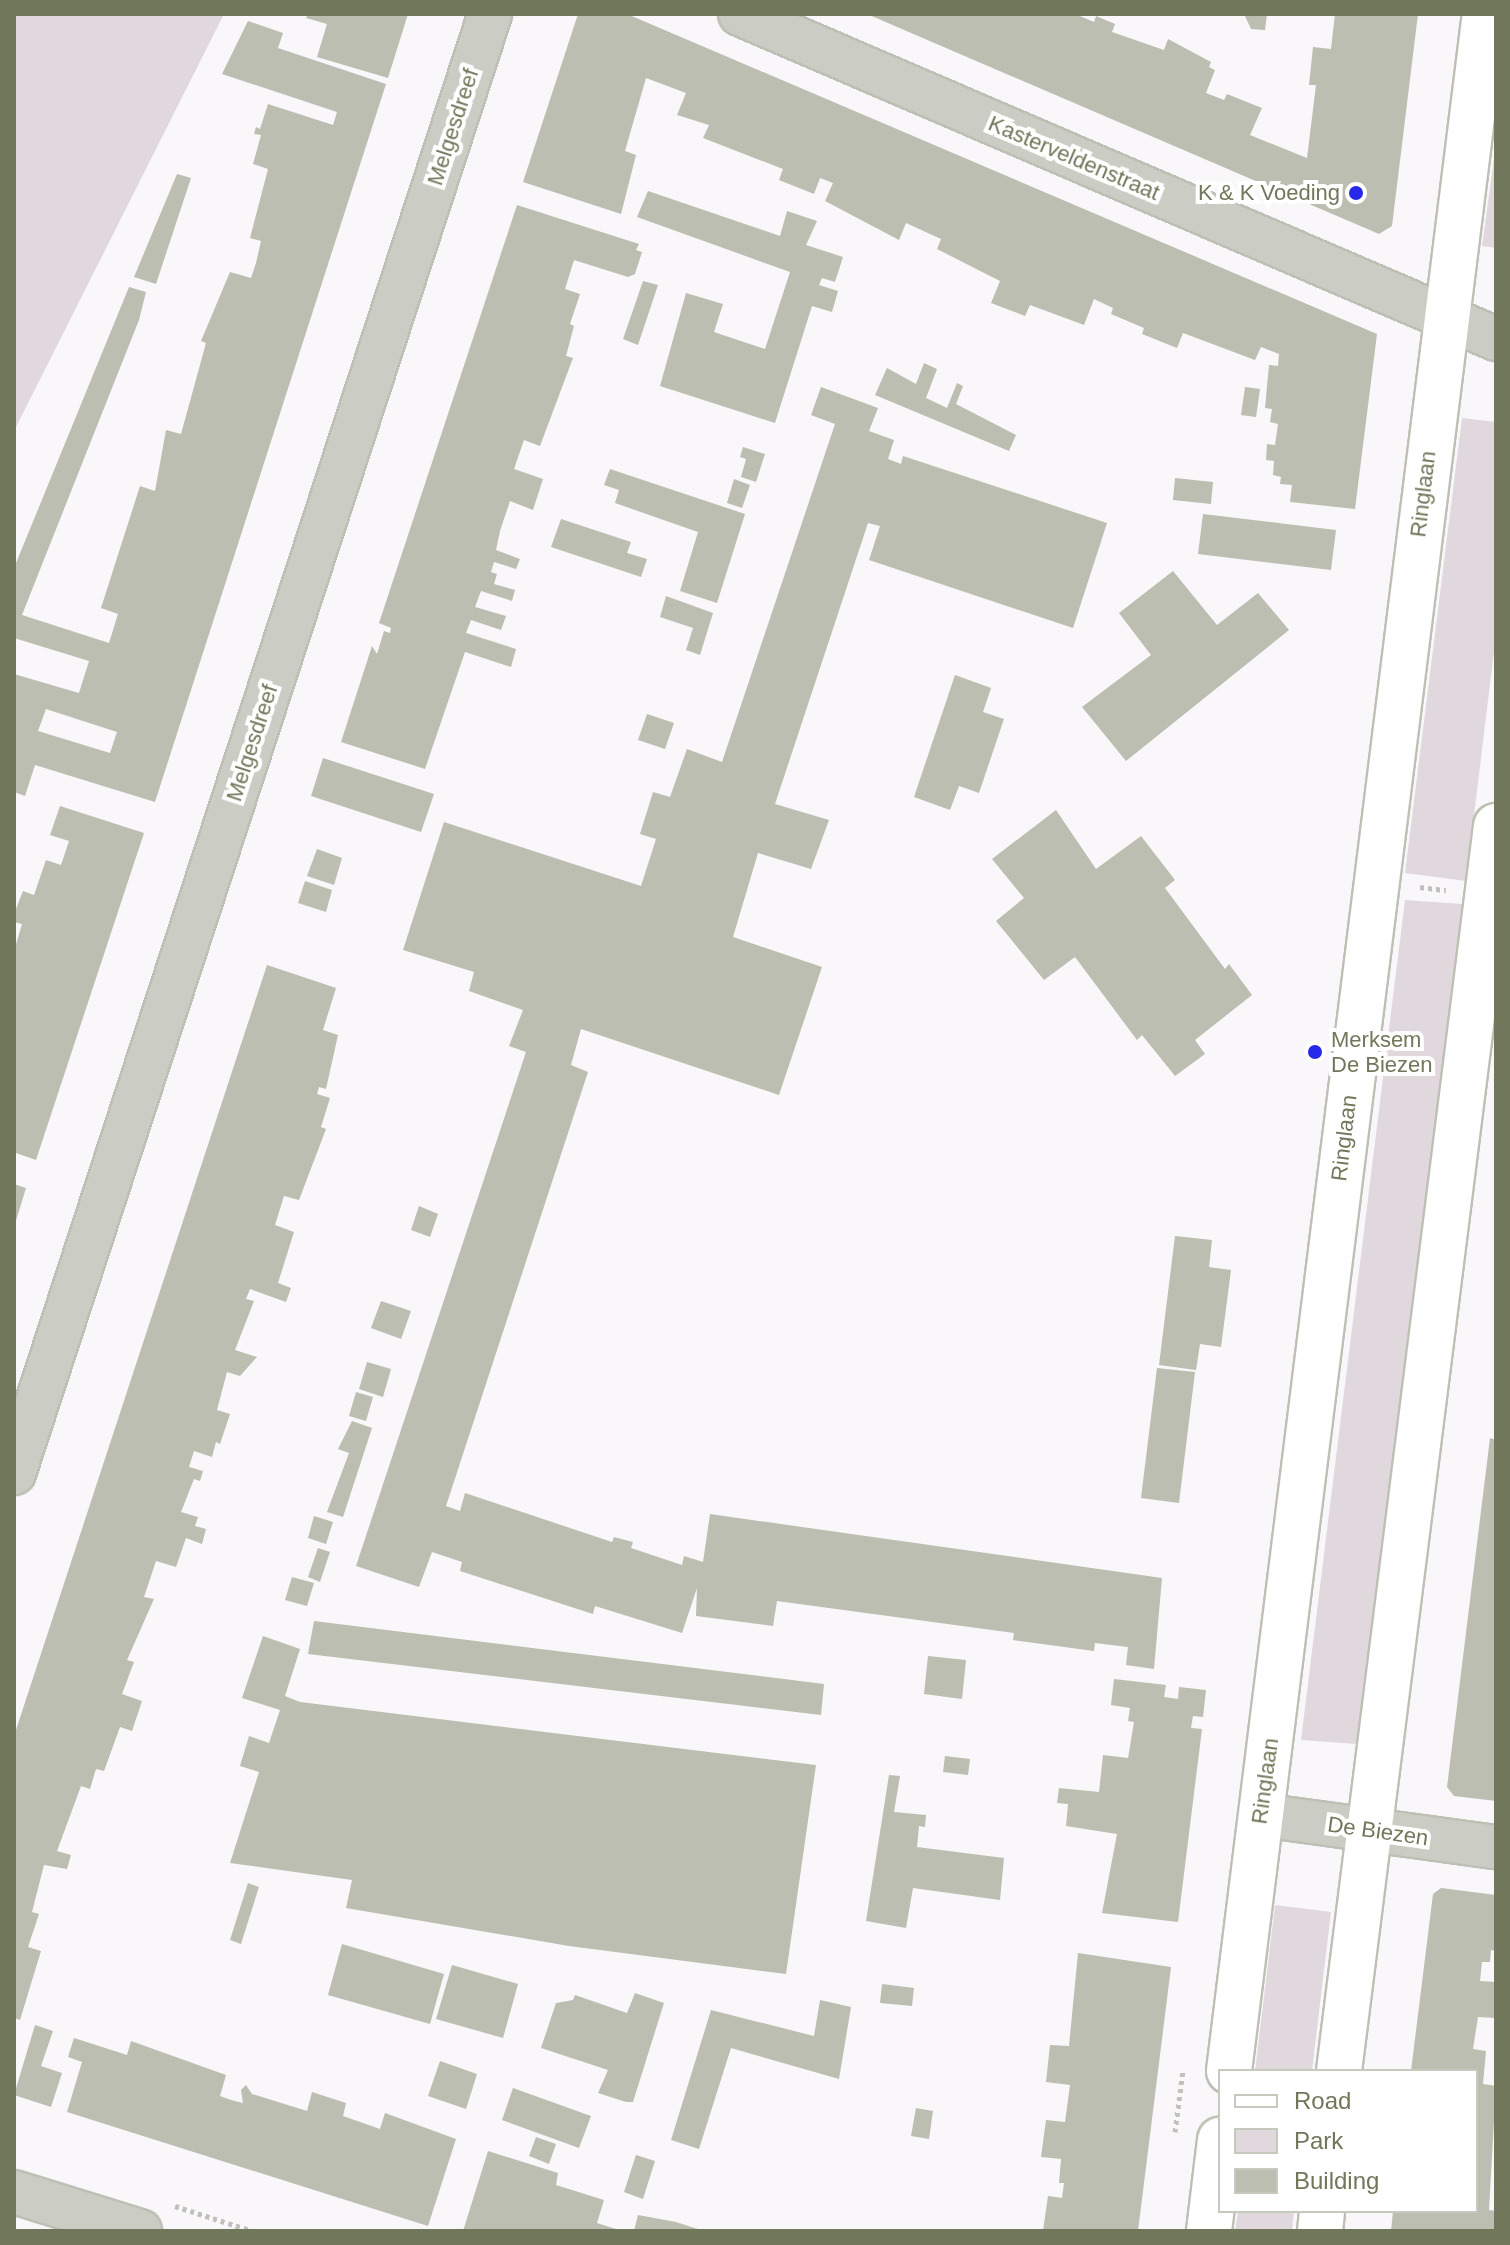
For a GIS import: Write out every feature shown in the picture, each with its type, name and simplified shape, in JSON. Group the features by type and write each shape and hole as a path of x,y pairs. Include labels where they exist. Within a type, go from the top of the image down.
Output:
{"street":[{"name":"Melgesdreef","path":"14,1473 490,14"},
{"name":"Kasterveldenstraat","path":"740,14 1496,339"},
{"name":"Ringlaan","path":"1229,2069 1444,316 1485,14"},
{"path":"1339,2069 1496,826"},
{"name":"De Biezen","path":"1261,1815 1496,1847"},
{"path":"1209,2231 1218,2157"},
{"path":"14,2192 140,2231"}],"path":[{"path":"1376,882 1487,895"}],"green space":[{"path":"14,14 224,14 14,431"},
{"path":"1496,144 1496,248 1482,246"},
{"path":"1462,418 1496,422 1496,635 1466,881 1405,873"},
{"path":"1405,900 1462,904 1357,1744 1301,1740"},
{"path":"1275,1905 1331,1912 1312,2069 1255,2069"},
{"path":"1238,2213 1294,2213 1292,2231 1235,2231"}],"building":[{"path":"308,14 408,14 388,78 317,57 327,24 306,18"},
{"path":"578,14 627,14 1377,334 1355,509 1290,502 1292,485 1280,484 1281,477 1273,475 1274,461 1266,460 1267,444 1275,445 1278,424 1270,422 1272,409 1265,408 1269,365 1278,366 1279,354 1261,347 1255,360 1183,333 1177,348 1142,334 1144,328 1111,314 1113,308 1094,299 1084,325 1030,305 1025,316 991,303 1000,281 937,249 941,239 906,223 899,240 825,201 833,183 820,178 814,194 779,180 783,169 703,138 709,125 677,115 686,93 646,78 625,151 636,155 621,214 523,182"},
{"path":"867,14 1075,14 1094,22 1096,16 1115,24 1112,32 1164,50 1168,39 1211,62 1209,67 1215,70 1206,93 1224,100 1227,94 1262,108 1250,135 1307,158 1316,85 1309,85 1313,47 1331,49 1335,14 1418,14 1392,226 1379,234"},
{"path":"1244,14 1267,14 1265,30 1251,29"},
{"path":"248,21 283,33 278,48 386,84 155,802 35,765 25,796 14,792 14,674 79,693 89,661 14,638 14,568 129,287 146,292 139,320 22,615 109,643 118,614 101,608 140,486 155,491 166,430 181,434 206,343 201,341 230,272 251,278 256,263 261,241 250,238 268,169 253,164 261,135 254,134 256,127 260,129 268,104 333,125 337,112 222,74","holes":["46,709 117,732 110,753 38,731"]},
{"path":"177,174 191,178 156,284 134,277"},
{"path":"648,191 780,236 787,211 817,221 806,245 843,257 835,282 822,278 819,285 838,291 832,312 812,306 775,423 660,386 686,293 723,304 714,332 765,349 790,272 637,217"},
{"path":"517,205 639,244 636,250 642,252 635,274 628,277 574,260 565,289 580,294 570,324 574,326 566,356 573,358 540,446 524,440 514,469 543,479 533,510 510,501 500,531 496,550 520,559 516,569 494,562 491,572 497,574 494,584 515,590 512,601 481,591 475,607 506,616 501,630 471,620 466,633 516,649 511,667 465,652 425,769 341,742 372,646 377,654 384,631 390,633 391,628 379,623"},
{"path":"643,281 658,285 638,345 623,339"},
{"path":"924,363 937,369 926,398 947,408 957,383 963,386 956,404 1016,435 1009,451 875,395 887,368 916,384"},
{"path":"821,387 878,408 869,431 894,440 888,459 901,464 903,456 1107,523 1073,628 869,560 880,526 868,523 775,804 829,820 811,869 758,853 733,937 822,967 779,1095 581,1029 571,1065 588,1072 446,1506 460,1511 465,1493 612,1542 614,1537 633,1542 631,1548 682,1565 684,1556 703,1562 710,1514 1162,1578 1154,1669 1126,1665 1128,1647 1095,1643 1094,1651 1013,1640 1014,1633 777,1601 773,1626 696,1616 697,1588 682,1633 595,1606 593,1614 460,1571 462,1562 432,1552 419,1587 356,1566 526,1052 509,1046 523,1010 469,991 474,972 403,950 444,822 641,886 656,839 640,834 653,792 670,797 687,749 722,762 835,424 811,415"},
{"path":"1245,387 1260,389 1256,417 1241,415"},
{"path":"743,447 765,454 756,482 741,477 746,459 740,457"},
{"path":"610,469 745,514 717,603 680,591 698,532 615,503 619,490 604,485"},
{"path":"1175,478 1213,482 1211,504 1173,500"},
{"path":"734,479 750,485 742,508 727,503"},
{"path":"1203,514 1336,530 1331,570 1198,554"},
{"path":"561,519 631,542 627,553 647,559 641,577 551,547"},
{"path":"1173,571 1217,625 1258,593 1289,630 1126,761 1082,707 1151,655 1119,613"},
{"path":"666,596 713,613 700,655 686,650 693,628 660,617"},
{"path":"955,675 991,688 983,712 1004,719 979,793 959,786 950,810 914,797"},
{"path":"647,714 674,723 665,749 638,740"},
{"path":"323,758 434,794 421,832 311,796"},
{"path":"60,806 144,833 36,1160 16,1153 15,1159 14,951 22,924 14,922 14,914 23,891 34,895 46,860 61,865 69,841 50,835"},
{"path":"1056,810 1096,869 1141,836 1175,880 1165,888 1225,969 1229,964 1252,995 1195,1040 1205,1054 1175,1076 1142,1035 1137,1040 1075,957 1044,980 996,921 1024,898 992,859"},
{"path":"317,849 342,858 334,885 307,876"},
{"path":"305,881 332,890 326,912 298,903"},
{"path":"267,965 336,988 323,1030 338,1035 326,1089 319,1087 317,1094 330,1098 321,1127 326,1129 299,1200 284,1196 275,1225 294,1232 278,1283 291,1288 286,1302 250,1289 246,1299 254,1301 235,1350 257,1357 240,1376 227,1372 217,1410 230,1414 220,1444 216,1442 212,1457 194,1451 189,1467 203,1471 200,1481 194,1479 181,1512 198,1517 195,1526 206,1529 202,1544 186,1538 176,1567 156,1561 144,1597 154,1599 127,1660 134,1662 122,1694 142,1701 132,1731 120,1727 104,1771 96,1769 90,1789 81,1786 57,1851 71,1855 67,1869 44,1865 32,1912 39,1914 28,1947 41,1951 20,2020 14,2018 14,1736"},
{"path":"14,1184 26,1188 15,1224 14,1224"},
{"path":"419,1206 438,1214 430,1237 411,1230"},
{"path":"1175,1236 1212,1240 1209,1267 1231,1270 1221,1347 1200,1344 1196,1370 1159,1365"},
{"path":"381,1301 411,1311 401,1339 371,1328"},
{"path":"367,1362 391,1369 383,1397 359,1389"},
{"path":"1157,1368 1195,1372 1179,1503 1141,1498"},
{"path":"356,1392 373,1397 366,1421 349,1416"},
{"path":"352,1421 372,1428 343,1517 327,1512 349,1453 338,1449"},
{"path":"1490,1438 1496,1440 1496,1801 1454,1796 1447,1787"},
{"path":"314,1516 333,1522 326,1544 308,1538"},
{"path":"318,1548 330,1552 320,1582 308,1577"},
{"path":"292,1577 314,1583 307,1606 285,1600"},
{"path":"314,1621 824,1684 821,1715 308,1654"},
{"path":"263,1636 300,1649 285,1696 300,1702 816,1765 786,1974 569,1946 346,1908 352,1880 230,1863 259,1772 240,1766 249,1736 269,1743 280,1710 242,1698"},
{"path":"928,1656 966,1660 962,1699 924,1694"},
{"path":"1114,1679 1166,1685 1164,1697 1178,1699 1179,1687 1206,1690 1203,1717 1193,1716 1191,1728 1202,1729 1178,1922 1102,1913 1117,1834 1066,1826 1068,1804 1057,1803 1059,1788 1099,1792 1103,1755 1128,1758 1134,1722 1128,1721 1130,1708 1111,1705"},
{"path":"945,1756 970,1759 968,1775 943,1772"},
{"path":"889,1775 900,1776 894,1812 926,1815 925,1827 919,1826 917,1847 1004,1858 1000,1900 913,1888 906,1928 866,1921"},
{"path":"248,1883 259,1887 241,1944 230,1940"},
{"path":"1441,1888 1496,1895 1496,1951 1491,1950 1490,1962 1482,1962 1480,1981 1496,1982 1496,2018 1478,2017 1473,2049 1486,2051 1483,2084 1496,2086 1489,2210 1496,2211 1496,2231 1391,2231 1393,2213 1478,2213 1478,2069 1411,2069 1433,1894"},
{"path":"342,1944 444,1974 430,2024 328,1995"},
{"path":"1078,1953 1171,1967 1138,2231 1043,2231 1048,2196 1062,2198 1064,2183 1059,2183 1061,2159 1041,2157 1046,2120 1065,2122 1070,2085 1046,2082 1050,2045 1069,2046"},
{"path":"452,1965 518,1984 503,2038 436,2019"},
{"path":"882,1984 914,1988 912,2006 880,2003"},
{"path":"635,1993 664,2003 633,2102 626,2102 598,2093 608,2070 541,2048 556,2003 573,2000 575,1995 627,2013"},
{"path":"820,2000 851,2007 839,2079 731,2048 699,2149 671,2140 711,2010 814,2036"},
{"path":"35,2025 53,2031 41,2066 62,2073 51,2107 14,2095"},
{"path":"74,2038 127,2055 131,2041 226,2075 220,2096 231,2100 243,2103 241,2090 246,2085 252,2094 307,2111 312,2092 346,2103 343,2116 380,2129 385,2113 456,2139 428,2226 67,2112 82,2062 68,2057"},
{"path":"440,2061 477,2074 466,2109 428,2096"},
{"path":"513,2088 591,2116 579,2148 502,2120"},
{"path":"916,2108 933,2111 929,2139 911,2136"},
{"path":"536,2137 556,2144 549,2164 529,2156"},
{"path":"488,2151 558,2173 556,2185 604,2200 597,2223 622,2231 463,2231"},
{"path":"636,2155 655,2161 643,2199 624,2192"},
{"path":"638,2215 676,2222 704,2231 634,2231"}],"place":[{"name":"K & K Voeding","path":"1356,193"},
{"name":"Merksem De Biezen","path":"1315,1052"}]}
